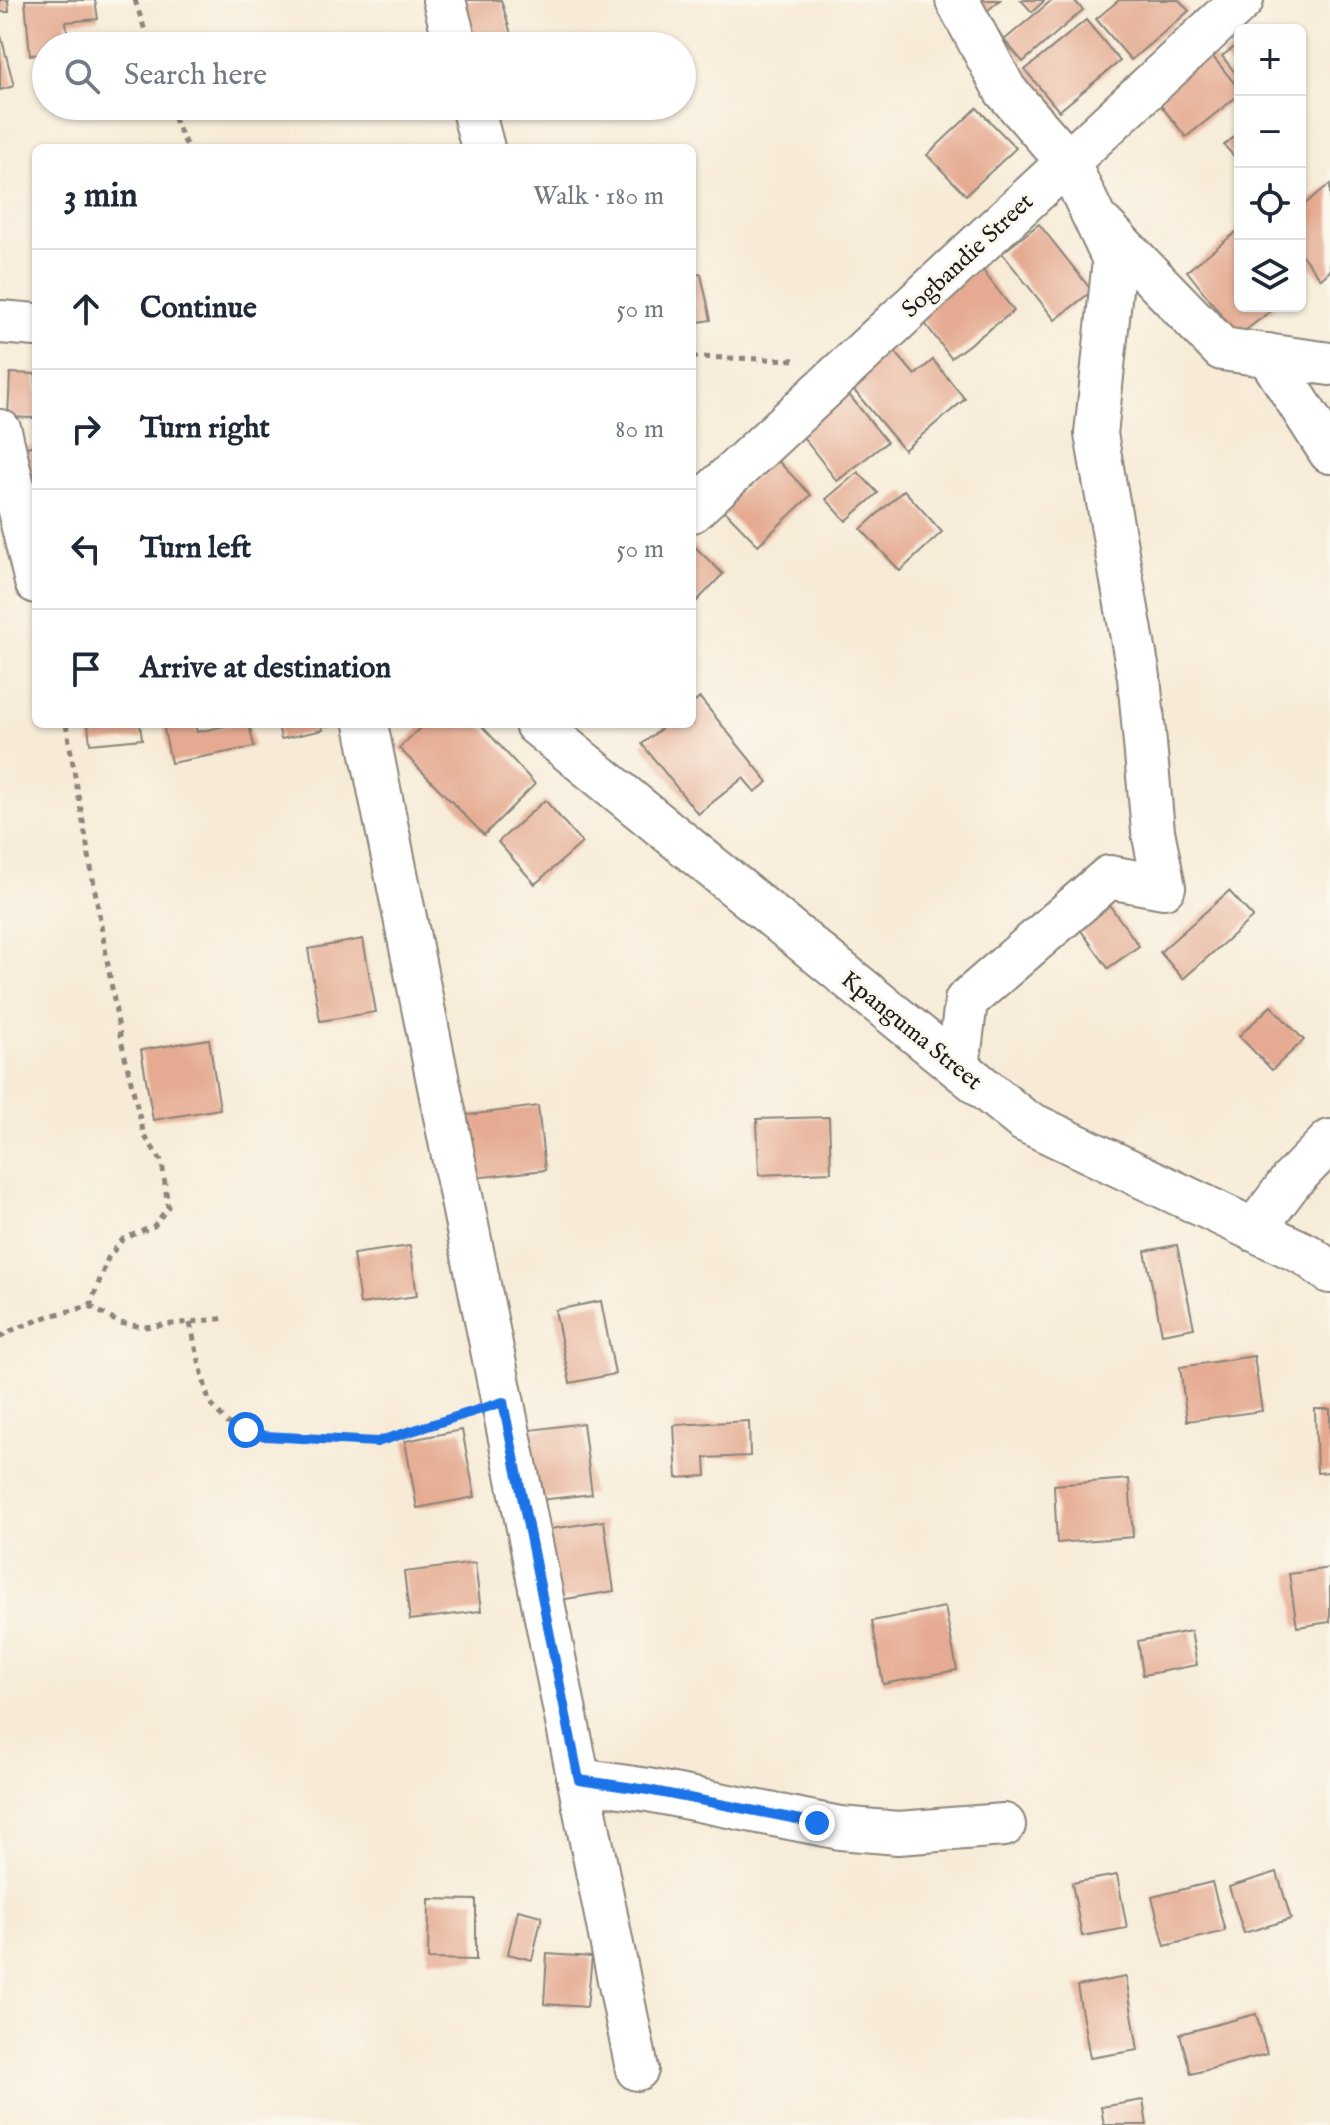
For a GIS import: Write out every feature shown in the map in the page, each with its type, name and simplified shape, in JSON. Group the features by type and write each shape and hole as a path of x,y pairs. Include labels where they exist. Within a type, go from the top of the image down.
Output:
{"street":[{"path":"444,0 452,32"},
{"path":"957,0 1005,90 1068,162 1114,260 1096,434 1139,677 1153,831 1164,887 1109,877 978,990 966,1001 958,1067"},
{"name":"Sogbandie Street","path":"696,507 1242,0"},
{"path":"476,120 482,144"},
{"path":"1094,217 1222,349 1330,364"},
{"path":"0,322 32,325"},
{"path":"1268,355 1330,452"},
{"path":"0,431 32,565"},
{"path":"367,728 637,2069"},
{"name":"Kpanguma Street","path":"541,728 1023,1120 1254,1230 1322,1255"},
{"path":"1254,1230 1291,1181 1330,1141"},
{"path":"579,1780 648,1790 840,1828 898,1833 1004,1825"}],"path":[{"path":"135,0 145,32"},
{"path":"175,120 186,144"},
{"path":"696,357 816,360 835,377"},
{"path":"67,728 121,1040 144,1135 162,1162 168,1207 154,1226 123,1239 108,1258 90,1306"},
{"path":"0,1338 5,1333 49,1316 90,1306 119,1323 144,1327 228,1318"},
{"path":"190,1323 209,1402 227,1423 265,1436 377,1442 503,1402"}],"building":[{"path":"0,0 8,0 9,12 0,12"},
{"path":"25,0 95,0 98,19 66,22 67,32 32,32 30,55"},
{"path":"453,0 501,0 510,32 462,32"},
{"path":"967,0 1000,0 981,16"},
{"path":"1021,0 1045,0 1032,12"},
{"path":"1052,0 1074,0 1083,10 1023,62 1004,40"},
{"path":"1119,0 1179,0 1189,11 1131,60 1096,19"},
{"path":"1086,20 1120,61 1059,111 1025,70"},
{"path":"0,37 14,86 0,90"},
{"path":"1205,47 1234,83 1234,99 1186,137 1149,91"},
{"path":"1234,47 1234,71 1222,56"},
{"path":"977,108 1016,148 966,195 927,155"},
{"path":"1234,137 1234,156 1224,145"},
{"path":"1330,184 1330,271 1321,279 1306,260 1306,203"},
{"path":"1039,224 1092,291 1055,320 1002,253"},
{"path":"1234,234 1234,312 1269,312 1238,336 1187,271"},
{"path":"980,267 1014,311 951,358 918,314"},
{"path":"701,274 711,320 696,322 696,275"},
{"path":"885,340 915,375 933,360 965,399 904,450 842,376"},
{"path":"10,373 32,374 32,418 8,417"},
{"path":"842,386 887,442 837,481 793,424"},
{"path":"32,446 32,490 24,491 16,449"},
{"path":"775,458 811,495 758,545 722,508"},
{"path":"858,472 878,493 846,521 826,499"},
{"path":"904,490 942,532 900,571 861,529"},
{"path":"696,548 723,574 696,602"},
{"path":"700,698 768,782 755,792 743,778 698,814 642,744 662,728 696,728 696,701"},
{"path":"88,728 141,728 142,739 90,744"},
{"path":"164,728 196,728 197,732 216,728 250,728 254,747 171,763"},
{"path":"279,728 323,730 281,739"},
{"path":"420,728 484,728 535,784 484,835 399,748"},
{"path":"545,800 582,843 535,884 498,842"},
{"path":"1229,891 1253,917 1183,979 1160,952"},
{"path":"1108,903 1139,946 1108,968 1077,925"},
{"path":"363,939 376,1012 320,1021 308,949"},
{"path":"1271,1006 1304,1040 1272,1070 1239,1036"},
{"path":"209,1039 220,1109 153,1120 141,1050"},
{"path":"538,1106 545,1170 474,1178 467,1115"},
{"path":"829,1117 831,1172 759,1175 757,1119"},
{"path":"1177,1245 1194,1328 1162,1334 1145,1251"},
{"path":"410,1246 417,1296 360,1304 353,1254"},
{"path":"601,1301 615,1374 570,1383 555,1310"},
{"path":"1254,1356 1262,1411 1187,1421 1180,1367"},
{"path":"1315,1409 1330,1409 1330,1472 1317,1473"},
{"path":"749,1421 750,1456 705,1458 706,1476 677,1478 674,1425"},
{"path":"583,1423 592,1494 532,1501 523,1431"},
{"path":"462,1430 475,1497 417,1508 405,1441"},
{"path":"1129,1479 1133,1537 1057,1543 1054,1485"},
{"path":"604,1521 614,1591 554,1601 543,1530"},
{"path":"475,1563 481,1611 410,1620 404,1572"},
{"path":"1330,1568 1330,1622 1297,1627 1289,1574"},
{"path":"945,1607 957,1670 883,1684 872,1621"},
{"path":"1191,1631 1197,1665 1143,1675 1138,1641"},
{"path":"1277,1872 1291,1919 1244,1933 1229,1887"},
{"path":"1117,1875 1127,1928 1082,1936 1072,1883"},
{"path":"1212,1882 1225,1931 1165,1946 1152,1897"},
{"path":"429,1899 476,1900 476,1960 428,1959"},
{"path":"518,1910 542,1916 532,1960 508,1954"},
{"path":"547,1954 592,1957 587,2007 544,2004"},
{"path":"1126,1977 1138,2050 1090,2058 1077,1986"},
{"path":"1256,2014 1267,2054 1191,2074 1180,2034"},
{"path":"1143,2100 1147,2125 1104,2125 1101,2107"}],"route":[{"path":"246,1430 265,1436 377,1442 503,1402 579,1780 648,1790 817,1823"}]}
